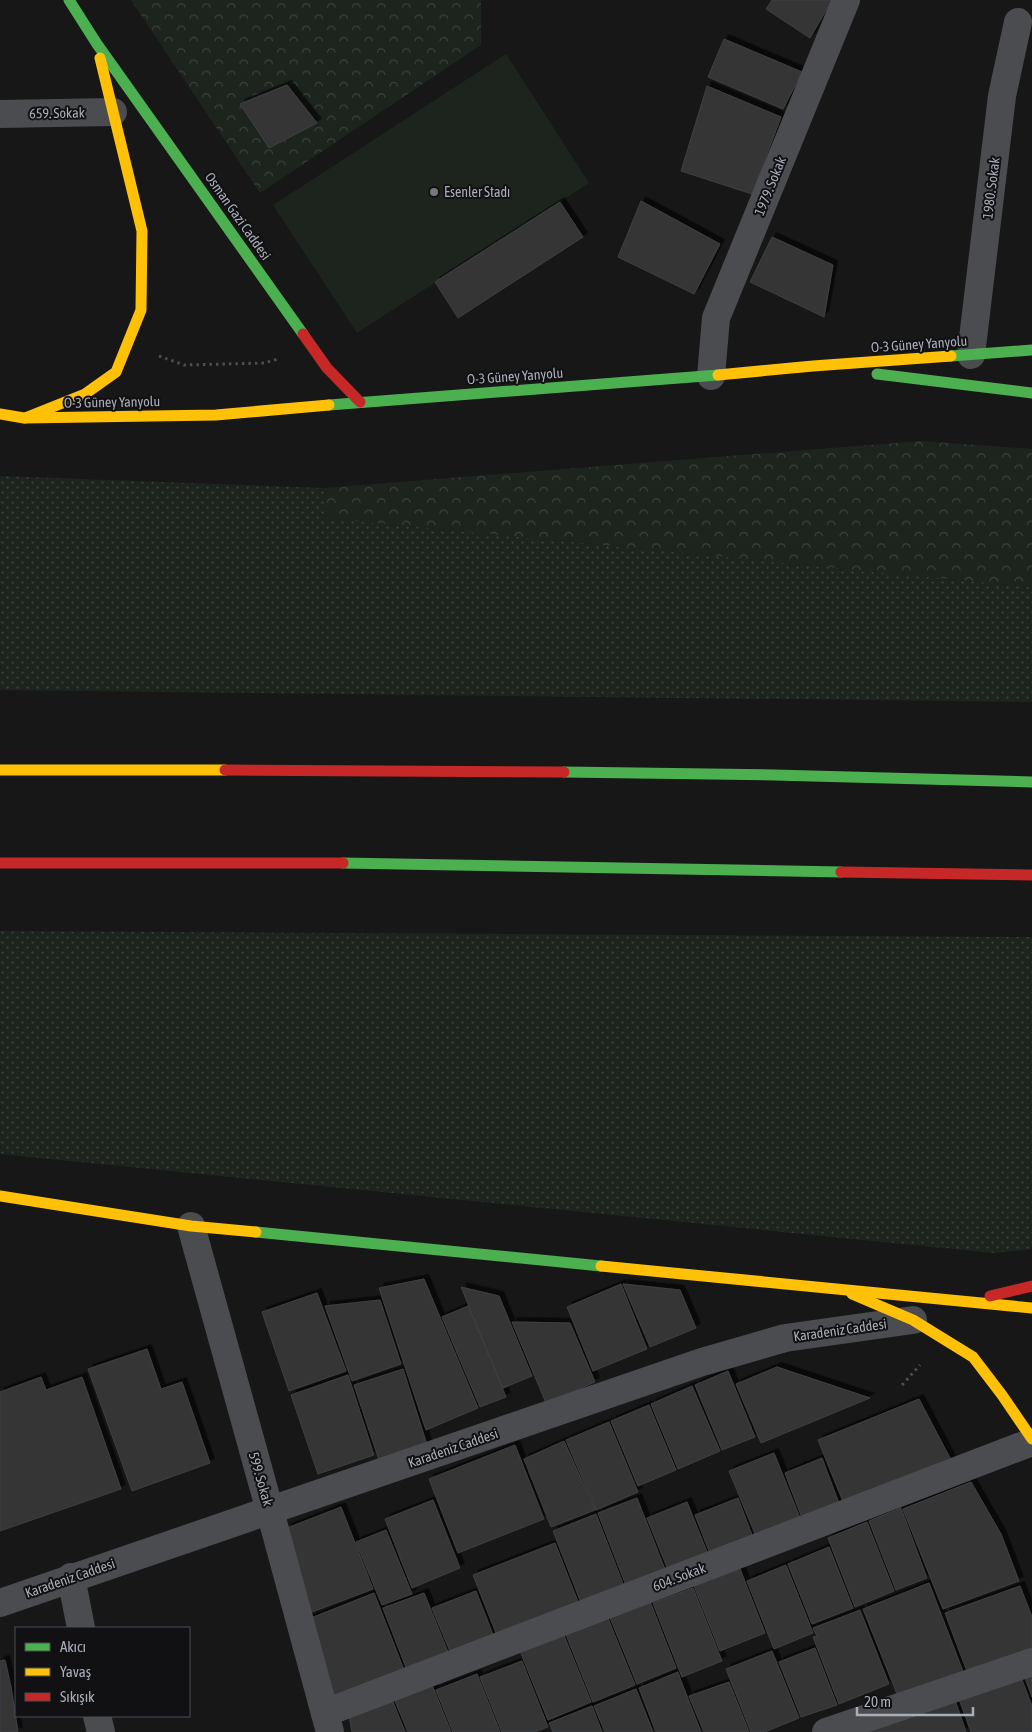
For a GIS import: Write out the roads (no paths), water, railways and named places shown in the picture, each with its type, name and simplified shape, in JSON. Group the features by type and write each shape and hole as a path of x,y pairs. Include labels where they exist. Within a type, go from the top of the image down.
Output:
{"main road":[{"name":"Osman Gazi Caddesi","path":"69,0 97,44 327,368 360,402"},
{"name":"Osman Gazi Caddesi","path":"24,418 85,394 116,372 141,310 142,231 97,44"},
{"name":"O-3 Güney Yanyolu","path":"0,414 24,418 216,415 360,402 1032,350"},
{"path":"813,366 1032,393"},
{"path":"0,419 24,418"},
{"path":"0,770 485,771 926,778 1032,782"},
{"path":"0,863 381,862 745,871 1032,875"},
{"path":"0,1196 191,1226 1032,1308"},
{"path":"962,1302 1032,1286"},
{"path":"844,1290 913,1320 973,1358 1002,1395 1032,1440"}],"street":[{"name":"1979. Sokak","path":"711,376 716,318 846,0"},
{"name":"1980. Sokak","path":"971,355 1002,96 1018,22"},
{"name":"659. Sokak","path":"0,114 113,112"},
{"name":"599. Sokak","path":"191,1226 328,1722"},
{"name":"Karadeniz Caddesi","path":"0,1602 702,1362 785,1338 913,1320"},
{"name":"604. Sokak","path":"328,1722 1032,1440"},
{"path":"71,1577 81,1627"},
{"path":"826,1732 1032,1662"},
{"path":"98,1717 100,1732"}],"place":[{"name":"Esenler Stadı","path":"434,192"}]}
